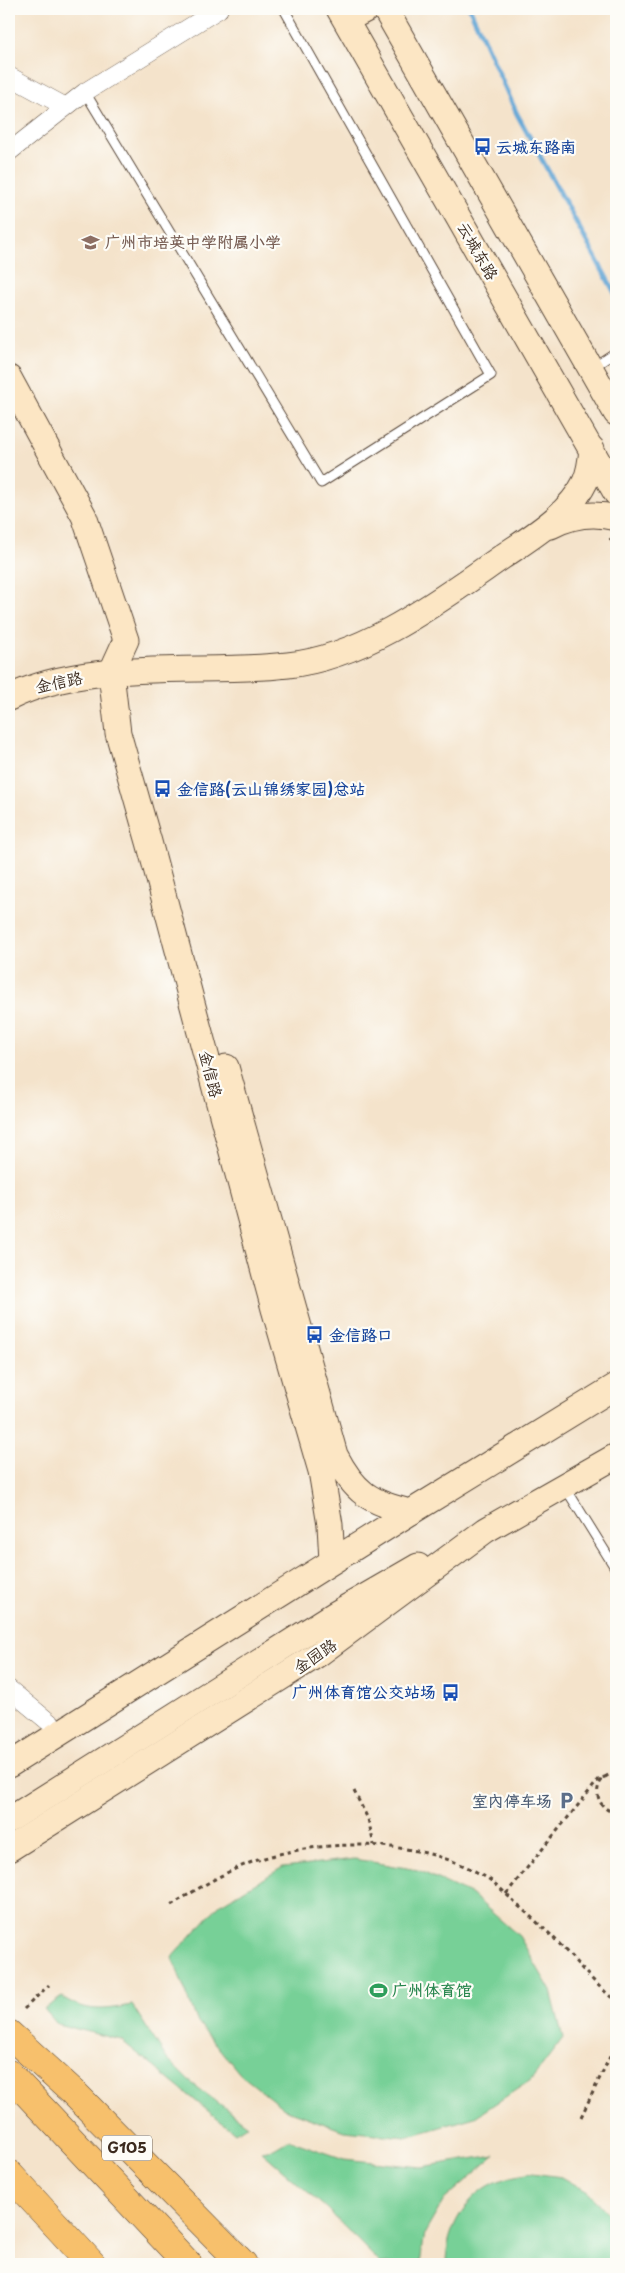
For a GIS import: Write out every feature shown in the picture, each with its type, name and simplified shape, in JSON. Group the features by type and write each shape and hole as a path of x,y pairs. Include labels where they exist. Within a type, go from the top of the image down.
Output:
{"highway":[{"name":"G105","path":"9,2034 74,2094 243,2264"},
{"name":"G105","path":"9,2074 188,2264"},
{"path":"9,2174 92,2264"}],"main road":[{"path":"385,9 603,380 616,413"},
{"name":"云城东路","path":"351,13 616,493"},
{"path":"9,378 84,516 126,640 110,674 288,665 329,657 382,633 427,607 542,530 575,498 590,468 592,449"},
{"path":"542,530 579,515 616,518"},
{"name":"金信路","path":"9,698 37,686 84,676 110,674 118,733 152,851 274,1309 328,1463"},
{"path":"9,1765 410,1512 616,1386"},
{"name":"金园路","path":"9,1850 320,1653 486,1530 616,1456"},
{"path":"328,1463 346,1475 360,1492 385,1506 410,1512"},
{"path":"328,1463 332,1561"},
{"path":"9,1820 335,1614 486,1530"}],"street":[{"path":"9,152 64,106 84,92 220,9"},
{"path":"9,76 64,106"},
{"path":"9,1688 61,1732"}],"lane":[{"path":"84,92 321,483 491,375 284,9"},
{"path":"603,380 616,352"},
{"path":"564,1486 616,1570"}],"path":[{"path":"506,1894 600,1778 616,1773"},
{"path":"605,1777 599,1785 598,1797 604,1808 616,1813"},
{"path":"354,1791 368,1819 374,1845"},
{"path":"171,1905 205,1885 255,1861 301,1850 340,1845 374,1845 404,1849 453,1862 488,1878 550,1935 602,1990 616,2001"},
{"path":"24,2009 50,1985"},
{"path":"580,2117 616,2044"}],"green space":[{"name":"广州体育馆","path":"355,1859 418,1870 472,1895 519,1936 551,1991 563,2038 531,2080 475,2117 406,2137 344,2131 284,2109 240,2074 198,2023 172,1957 219,1905 283,1867"},
{"path":"62,1997 80,2006 96,2009 132,2005 167,2059 189,2081 248,2125 235,2133 121,2040 57,2024 44,2009"},
{"path":"289,2140 344,2159 421,2167 495,2155 444,2200 425,2233 420,2264 381,2264 326,2208 261,2151 274,2149"},
{"path":"532,2173 562,2177 588,2192 608,2213 616,2231 616,2264 446,2264 447,2251 454,2225 469,2203 489,2186 501,2180"}],"waterway":[{"path":"470,9 517,114 616,295"}],"place":[{"name":"云城东路南","path":"482,147"},
{"name":"广州市培英中学附属小学","path":"91,242"},
{"name":"金信路(云山锦绣家园)总站","path":"163,789"},
{"name":"金信路口","path":"315,1335"},
{"name":"广州体育馆公交站场","path":"450,1692"},
{"name":"室内停车场","path":"566,1801"},
{"name":"广州体育馆","path":"378,1990"}]}
